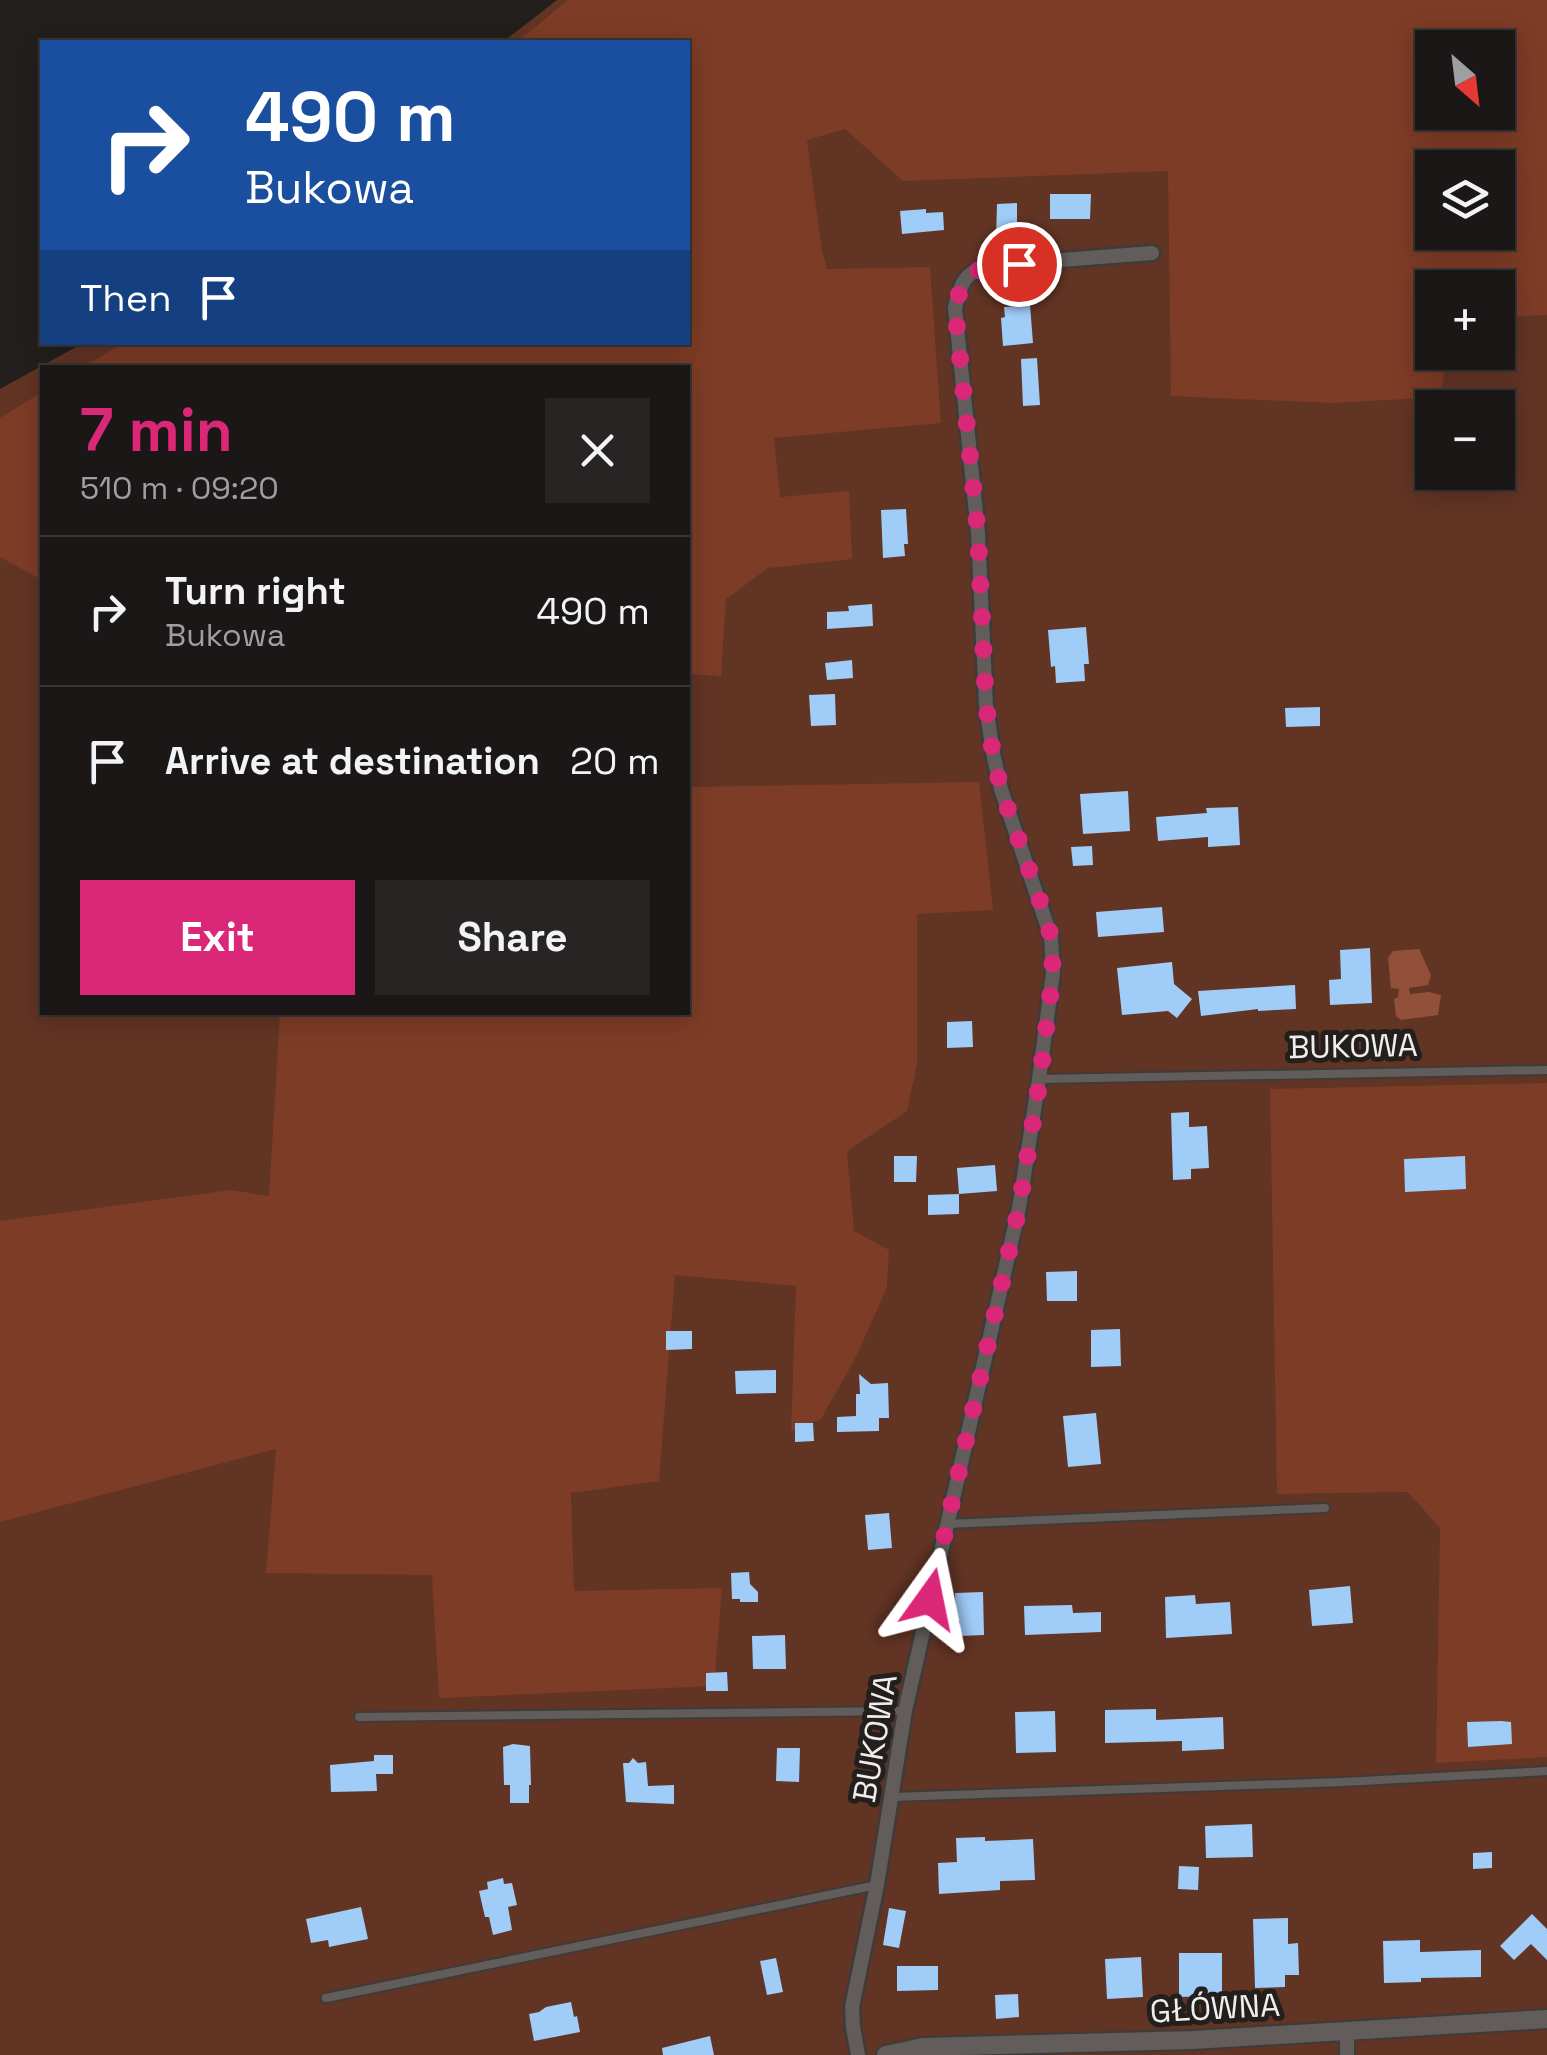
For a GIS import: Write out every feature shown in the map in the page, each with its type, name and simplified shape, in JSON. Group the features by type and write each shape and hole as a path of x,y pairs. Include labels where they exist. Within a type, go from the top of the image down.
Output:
{"street":[{"name":"BUKOWA","path":"858,2055 852,2007 877,1885 905,1711 1019,1208 1040,1079 1053,954 1046,918 1001,789 993,754 986,704 978,534 955,308 960,287 970,273 986,266 1152,253"},
{"name":"GŁÓWNA","path":"886,2055 923,2047 1193,2040 1547,2019"},
{"path":"1347,2030 1347,2055"}],"lane":[{"name":"BUKOWA","path":"1040,1079 1547,1070"},
{"path":"946,1524 1325,1508"},
{"path":"359,1717 905,1711"},
{"path":"892,1796 1344,1782 1547,1771"},
{"path":"326,1998 877,1885"}],"shaded area":[{"path":"557,0 1547,0 1547,2055 0,2055 0,389 40,367 40,1015 690,1015 690,365 43,365 79,345 690,345 690,40 506,40"},
{"path":"568,0 1547,0 1547,315 1515,316 1515,270 1415,270 1415,370 1445,370 1441,390 1415,390 1415,398 1332,403 1171,396 1168,171 903,181 845,129 807,140 827,269 930,267 941,423 774,438 780,497 849,491 852,559 768,568 726,599 721,676 690,674 690,365 86,365 120,345 690,345 690,40 519,40"},
{"path":"40,393 40,579 0,557 0,418"},
{"path":"979,782 993,910 917,914 917,1064 907,1111 847,1151 854,1231 889,1250 887,1287 856,1357 821,1419 791,1432 796,1286 675,1275 659,1481 571,1493 574,1591 722,1588 714,1686 439,1698 432,1575 266,1573 276,1449 0,1522 0,1221 231,1190 269,1196 280,1015 690,1015 690,787"},
{"path":"1419,949 1431,975 1428,985 1409,988 1410,994 1441,995 1438,1015 1401,1020 1396,1016 1394,999 1399,989 1391,988 1388,958 1393,951"},
{"path":"1547,1083 1547,1757 1436,1763 1440,1528 1408,1492 1277,1494 1270,1089"}],"building":[{"path":"1050,194 1091,194 1090,219 1050,219"},
{"path":"1017,203 1017,229 1012,229 1012,238 996,238 997,204"},
{"path":"926,209 926,213 943,212 944,230 902,234 900,211"},
{"path":"1030,305 1033,343 1003,346 1004,307"},
{"path":"1037,358 1040,405 1023,406 1021,359"},
{"path":"906,509 905,556 883,558 881,510"},
{"path":"872,604 873,626 827,629 827,612"},
{"path":"1086,627 1089,664 1084,664 1085,681 1056,683 1048,630"},
{"path":"852,660 853,678 827,680 825,663"},
{"path":"835,694 836,725 811,726 809,695"},
{"path":"1320,707 1320,726 1286,727 1285,708"},
{"path":"1128,791 1130,831 1083,834 1080,794"},
{"path":"1238,807 1240,845 1208,847 1208,837 1158,841 1156,817"},
{"path":"1092,846 1093,865 1073,866 1071,847"},
{"path":"1162,907 1164,932 1098,937 1096,912"},
{"path":"1370,948 1372,1003 1330,1005 1329,980 1341,979 1340,950"},
{"path":"1172,962 1174,984 1192,999 1177,1018 1168,1011 1122,1015 1117,968"},
{"path":"1295,985 1296,1009 1201,1016 1198,991"},
{"path":"972,1021 973,1047 947,1048 947,1022"},
{"path":"1189,1112 1189,1127 1207,1126 1209,1168 1191,1169 1191,1179 1173,1180 1171,1113"},
{"path":"894,1156 917,1156 916,1182 894,1182"},
{"path":"1465,1156 1466,1189 1405,1192 1404,1159"},
{"path":"995,1165 997,1191 959,1194 957,1168"},
{"path":"959,1194 959,1214 928,1215 928,1195"},
{"path":"1077,1271 1077,1301 1047,1301 1046,1272"},
{"path":"1120,1329 1121,1366 1091,1367 1091,1330"},
{"path":"666,1331 692,1331 692,1349 666,1350"},
{"path":"776,1370 776,1393 736,1394 735,1371"},
{"path":"859,1374 871,1384 888,1383 889,1418 879,1418 879,1431 837,1432 837,1417 856,1416"},
{"path":"1096,1413 1101,1464 1068,1467 1063,1416"},
{"path":"795,1423 813,1423 814,1441 795,1442"},
{"path":"889,1513 892,1548 868,1550 865,1515"},
{"path":"749,1572 758,1602 732,1599 731,1573"},
{"path":"1350,1586 1353,1623 1312,1626 1309,1590"},
{"path":"983,1592 984,1635 960,1636 955,1593"},
{"path":"1195,1595 1196,1604 1230,1602 1232,1634 1166,1638 1165,1597"},
{"path":"1072,1605 1073,1613 1101,1612 1101,1632 1025,1635 1024,1606"},
{"path":"785,1635 786,1669 753,1669 752,1636"},
{"path":"727,1672 728,1691 706,1691 706,1673"},
{"path":"1156,1709 1156,1720 1223,1717 1224,1749 1182,1751 1182,1741 1105,1743 1105,1710"},
{"path":"1055,1711 1056,1752 1016,1753 1015,1712"},
{"path":"1467,1722 1511,1722 1512,1744 1468,1747"},
{"path":"530,1746 529,1803 510,1803 510,1785 504,1785 503,1747"},
{"path":"777,1748 800,1748 799,1782 776,1781"},
{"path":"374,1755 393,1755 393,1774 376,1774 377,1791 331,1792 330,1765 374,1761"},
{"path":"633,1758 638,1763 646,1762 648,1786 674,1785 674,1804 626,1802 623,1763"},
{"path":"1252,1824 1253,1857 1206,1858 1205,1826"},
{"path":"985,1837 985,1841 1033,1839 1035,1880 1000,1881 1000,1890 939,1894 938,1863 957,1862 956,1838"},
{"path":"1492,1852 1492,1868 1473,1869 1473,1853"},
{"path":"1179,1866 1199,1867 1198,1890 1178,1889"},
{"path":"503,1878 504,1884 512,1883 517,1905 508,1907 512,1930 493,1935 479,1891 488,1889 487,1882"},
{"path":"361,1907 368,1939 329,1947 328,1940 311,1943 306,1919"},
{"path":"889,1908 906,1911 899,1948 883,1945"},
{"path":"1532,1914 1547,1929 1547,1960 1531,1944 1514,1960 1500,1946"},
{"path":"1288,1918 1288,1944 1298,1943 1299,1975 1285,1975 1285,1987 1255,1988 1253,1919"},
{"path":"1420,1940 1420,1952 1481,1950 1481,1977 1384,1983 1383,1941"},
{"path":"1179,1953 1222,1953 1222,1996 1179,1997"},
{"path":"1141,1957 1143,1997 1107,1999 1105,1959"},
{"path":"776,1958 783,1992 767,1995 760,1961"},
{"path":"897,1966 938,1966 938,1990 897,1991"},
{"path":"1018,1994 1019,2017 996,2019 995,1995"},
{"path":"571,2002 580,2032 534,2041 529,2014"},
{"path":"710,2036 714,2055 663,2055 662,2048"}],"route":[{"path":"930,1599 1019,1208 1053,973 1046,918 1001,789 993,754 986,704 978,534 955,308 960,287 970,273 986,266 1019,264"}]}
